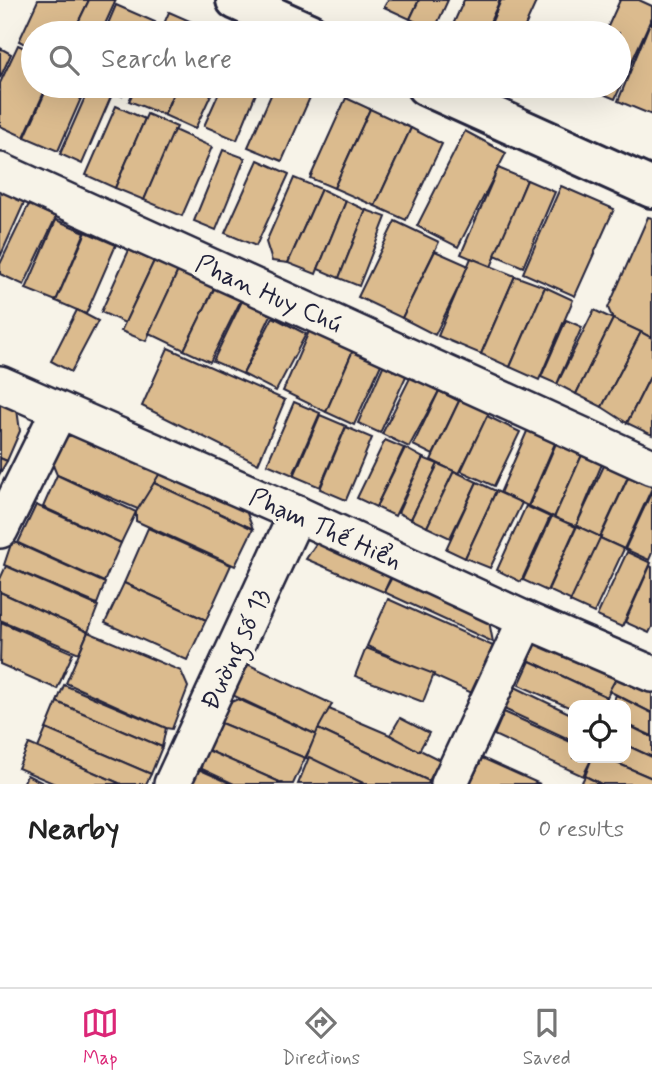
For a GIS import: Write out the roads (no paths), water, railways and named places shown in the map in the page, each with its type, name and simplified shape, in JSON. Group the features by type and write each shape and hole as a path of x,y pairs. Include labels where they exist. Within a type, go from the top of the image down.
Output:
{"street":[{"path":"236,0 282,21"},
{"path":"453,98 652,188"},
{"name":"Phan Huy Chú","path":"0,171 652,467"},
{"name":"Phạm Thế Hiển","path":"0,384 652,674"},
{"path":"0,530 56,417 52,408"},
{"name":"Đường số 13","path":"172,784 297,514"},
{"path":"449,784 526,620"}]}
